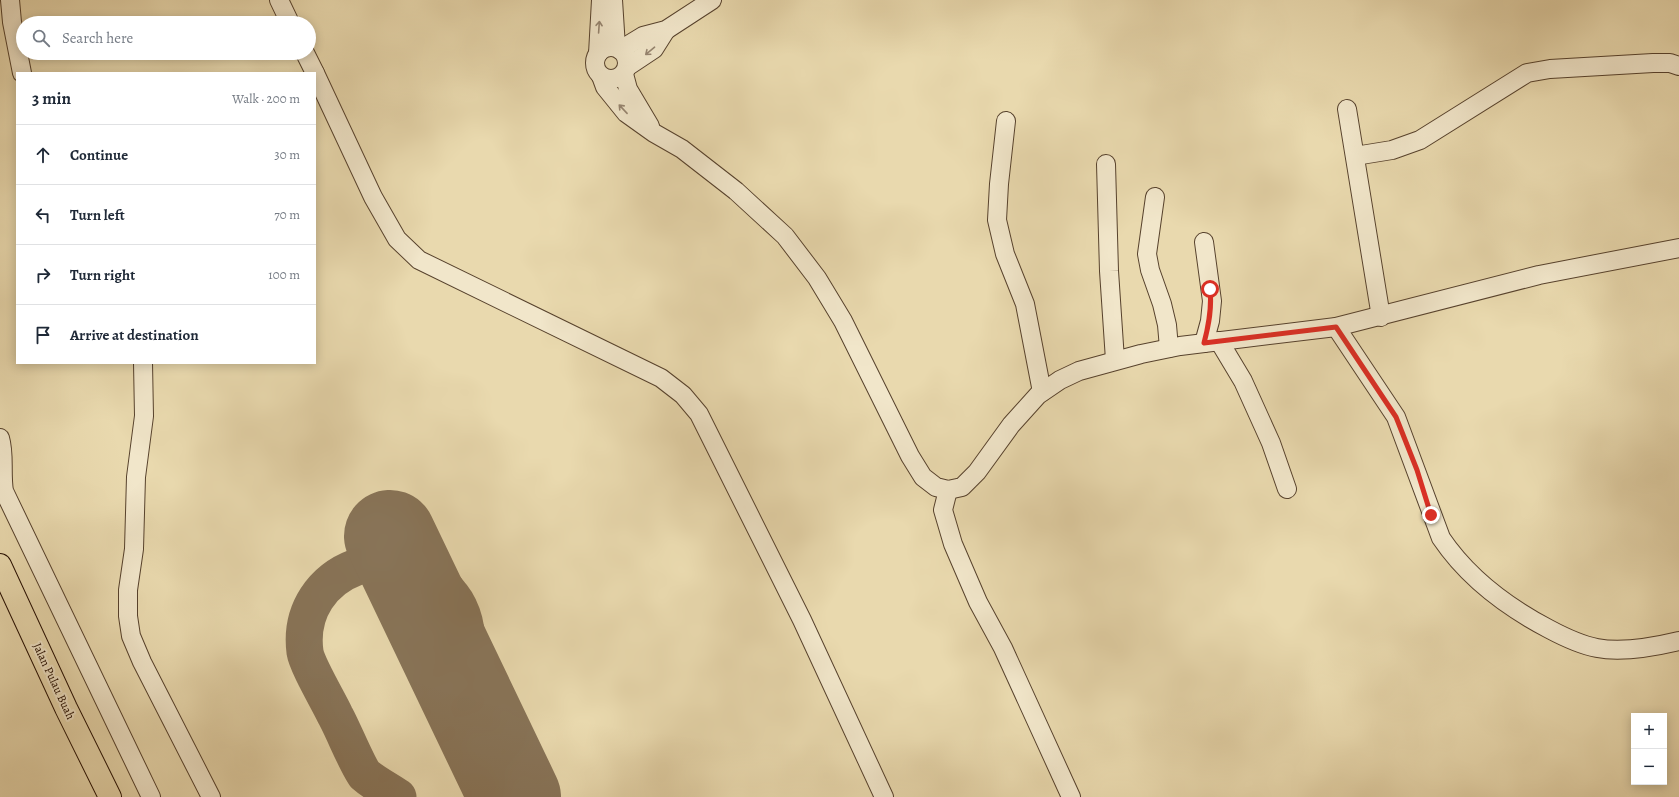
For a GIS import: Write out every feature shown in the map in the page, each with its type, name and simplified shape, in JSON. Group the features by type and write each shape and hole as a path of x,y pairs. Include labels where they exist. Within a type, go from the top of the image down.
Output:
{"main road":[{"name":"Jalan Pulau Buah","path":"0,565 66,708 110,797"}],"street":[{"path":"10,0 16,42"},
{"path":"279,0 287,16"},
{"path":"601,0 598,54 594,63 605,87 626,113 654,133 682,150 736,191 785,236 817,278 843,321 910,456 923,477 936,487 948,490 962,487 977,472 1011,425 1042,392 1060,380 1079,371 1115,360 1169,348 1336,327 1381,317 1539,275 1679,248"},
{"path":"613,0 618,48 626,56 625,70 628,89 654,133"},
{"path":"598,54 607,47 618,48 643,36 666,30 712,0"},
{"path":"601,76 612,80 617,79 625,70 654,48 666,30"},
{"path":"19,60 22,72"},
{"path":"308,60 314,72"},
{"path":"1355,156 1392,150 1420,140 1527,73 1550,69 1670,62 1679,66"},
{"path":"316,75 374,196 397,239 419,260 661,378 683,395 699,414 802,620 884,797"},
{"path":"1347,109 1381,317"},
{"path":"1006,121 999,184 998,220 1005,254 1025,304 1042,392"},
{"path":"1106,164 1109,270 1115,360"},
{"path":"1155,197 1147,254 1150,270 1167,325 1169,348"},
{"path":"1204,242 1212,302 1210,321 1211,342 1243,381 1271,443 1287,489"},
{"path":"1336,327 1396,417 1441,538 1450,551 1477,581 1515,610 1542,625 1563,636 1598,648 1635,649 1679,641"},
{"path":"143,364 144,416 136,477 134,549 128,590 128,616 131,636 142,662 211,797"},
{"path":"0,438 4,453 2,479 4,491 151,797"},
{"path":"948,490 943,510 953,544 978,602 1003,648 1071,797"}],"taxiway":[{"path":"398,797 377,784 362,771 310,666 305,652 306,623 316,598 333,580 356,567 381,562 406,565 431,576 452,596 462,614 467,636 463,687 466,697 474,711"}],"runway":[{"path":"390,536 515,797"}],"route":[{"path":"1210,289 1212,302 1210,321 1204,343 1336,327 1396,417 1417,470 1431,515"}]}
